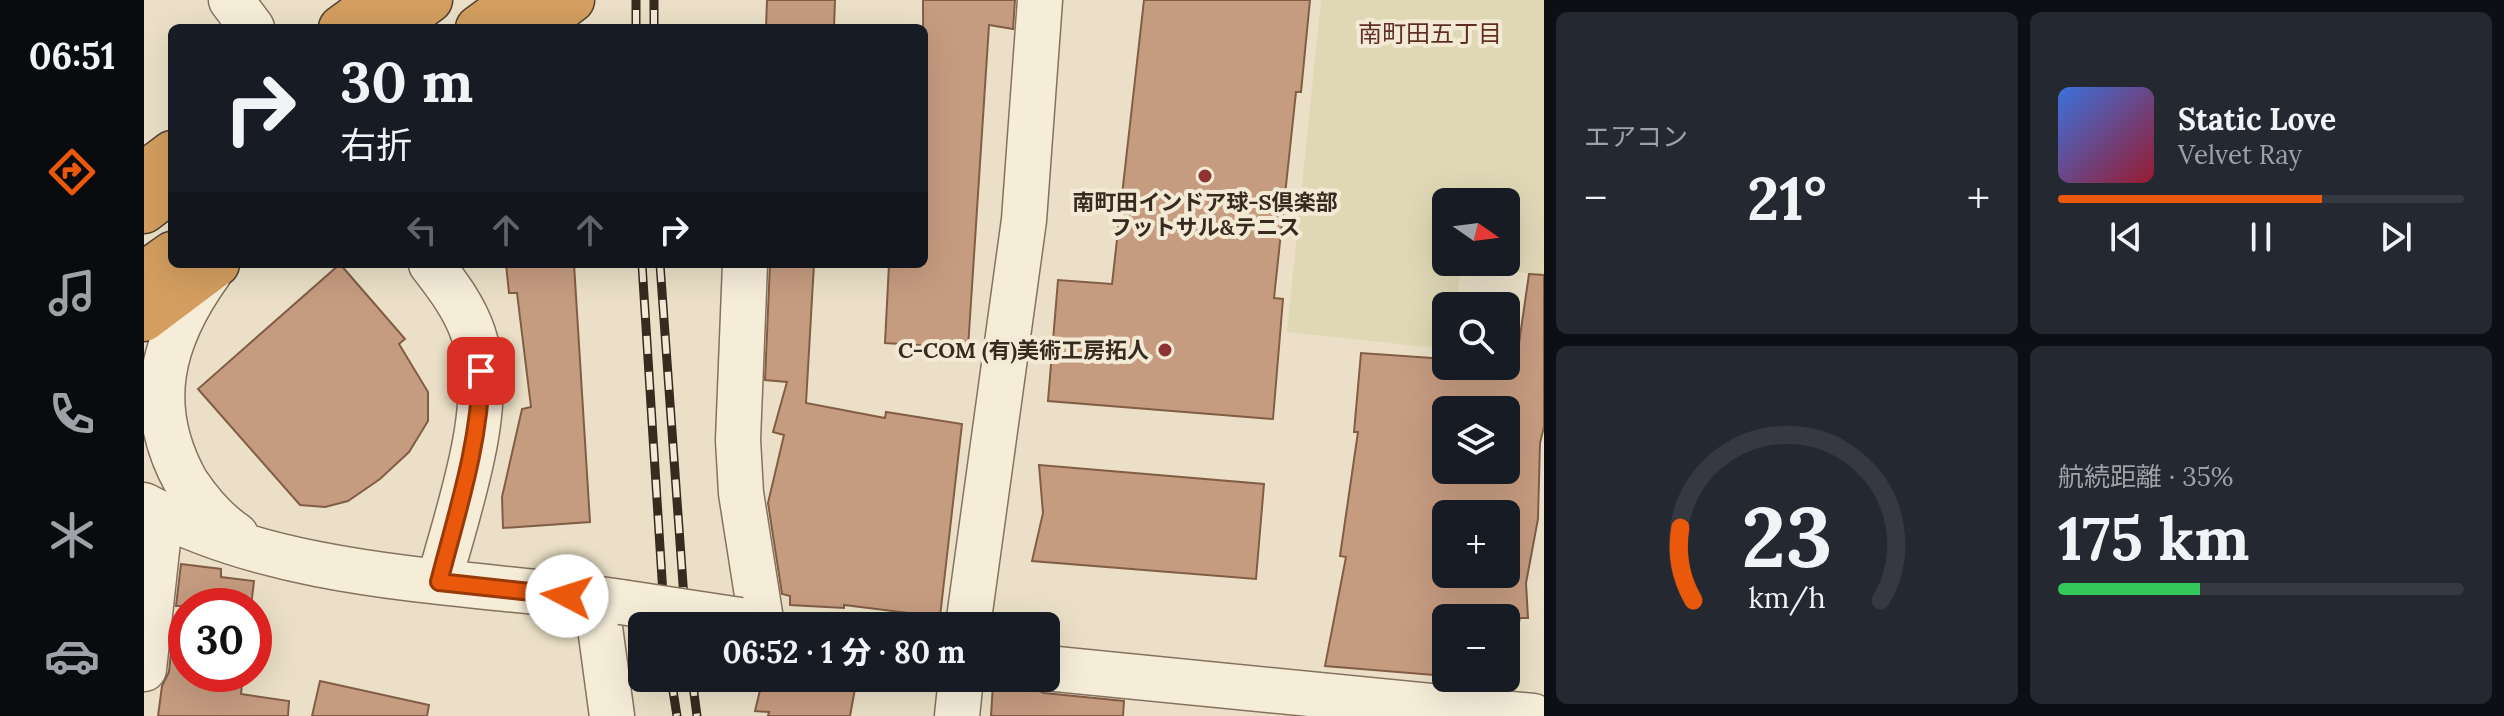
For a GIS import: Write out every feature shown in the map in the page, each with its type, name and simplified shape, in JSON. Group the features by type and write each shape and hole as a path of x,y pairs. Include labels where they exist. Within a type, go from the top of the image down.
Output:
{"highway":[{"path":"346,24 379,0"},
{"path":"397,24 430,0"},
{"path":"483,24 516,0"},
{"path":"540,24 572,0"},
{"path":"144,174 168,156"},
{"path":"144,211 168,193"},
{"path":"144,274 168,257"},
{"path":"144,319 211,268"}],"street":[{"path":"231,0 249,24"},
{"path":"970,612 1024,220 1040,0"},
{"path":"213,268 175,326 159,375 157,403 164,438 185,482 222,526 253,547"},
{"path":"434,268 461,306 474,335 481,371 476,438 439,582"},
{"path":"745,268 738,440 744,519 762,612"},
{"path":"144,669 153,509 217,537 306,561 439,582 694,612"},
{"path":"609,600 612,716"},
{"path":"1060,669 1533,716"},
{"path":"957,716 960,692"},
{"path":"1542,716 1544,695"}],"shaded area":[{"path":"1321,0 1544,0 1544,275 1520,272 1520,188 1432,188 1432,276 1460,276 1458,292 1432,292 1432,348 1287,332"}],"building":[{"path":"767,0 835,0 834,24 766,24"},
{"path":"923,0 1015,0 1013,29 989,25 968,348 885,343 889,268 928,268 928,24 923,24"},
{"path":"1144,0 1310,0 1301,92 1296,92 1274,298 1283,299 1273,419 1048,401 1058,280 1112,284"},
{"path":"335,268 343,268 405,339 399,344 428,392 428,421 409,452 380,479 348,501 325,507 300,505 198,389"},
{"path":"506,268 574,268 590,522 503,528 502,497 522,409 531,407 517,293 509,293"},
{"path":"770,268 814,268 806,403 885,418 886,412 962,424 941,612 900,612 844,605 844,608 790,605 790,596 782,594 768,503 784,435 773,432 787,382 765,380"},
{"path":"1529,274 1544,275 1544,427 1540,443 1538,519 1526,583 1528,618 1520,618 1520,604 1432,604 1432,675 1325,666 1346,557 1340,556 1358,432 1354,432 1361,353 1432,358 1432,380 1520,380 1520,336"},
{"path":"1039,465 1264,484 1256,579 1032,561 1043,513"},
{"path":"181,564 221,569 221,577 254,581 253,588 178,588"},
{"path":"168,674 168,692 241,692 289,701 288,716 158,716 162,686"},
{"path":"320,681 429,705 427,716 312,716"},
{"path":"760,692 854,692 850,716 768,716 769,712 755,711"},
{"path":"992,692 1042,692 1124,701 1123,716 991,716"}],"railway":[{"path":"636,0 636,24"},
{"path":"654,0 654,24"},
{"path":"642,268 664,612"},
{"path":"660,268 685,612"},
{"path":"673,692 677,716"},
{"path":"694,692 697,716"}],"place":[{"name":"南町田インドア球-S倶楽部 フットサル&テニス","path":"1205,176"},
{"name":"C-COM (有)美術工房拓人","path":"1165,350"}],"district":[{"name":"南町田五丁目","path":"1430,34"}],"route":[{"path":"481,371 476,438 439,582 567,596"}]}
